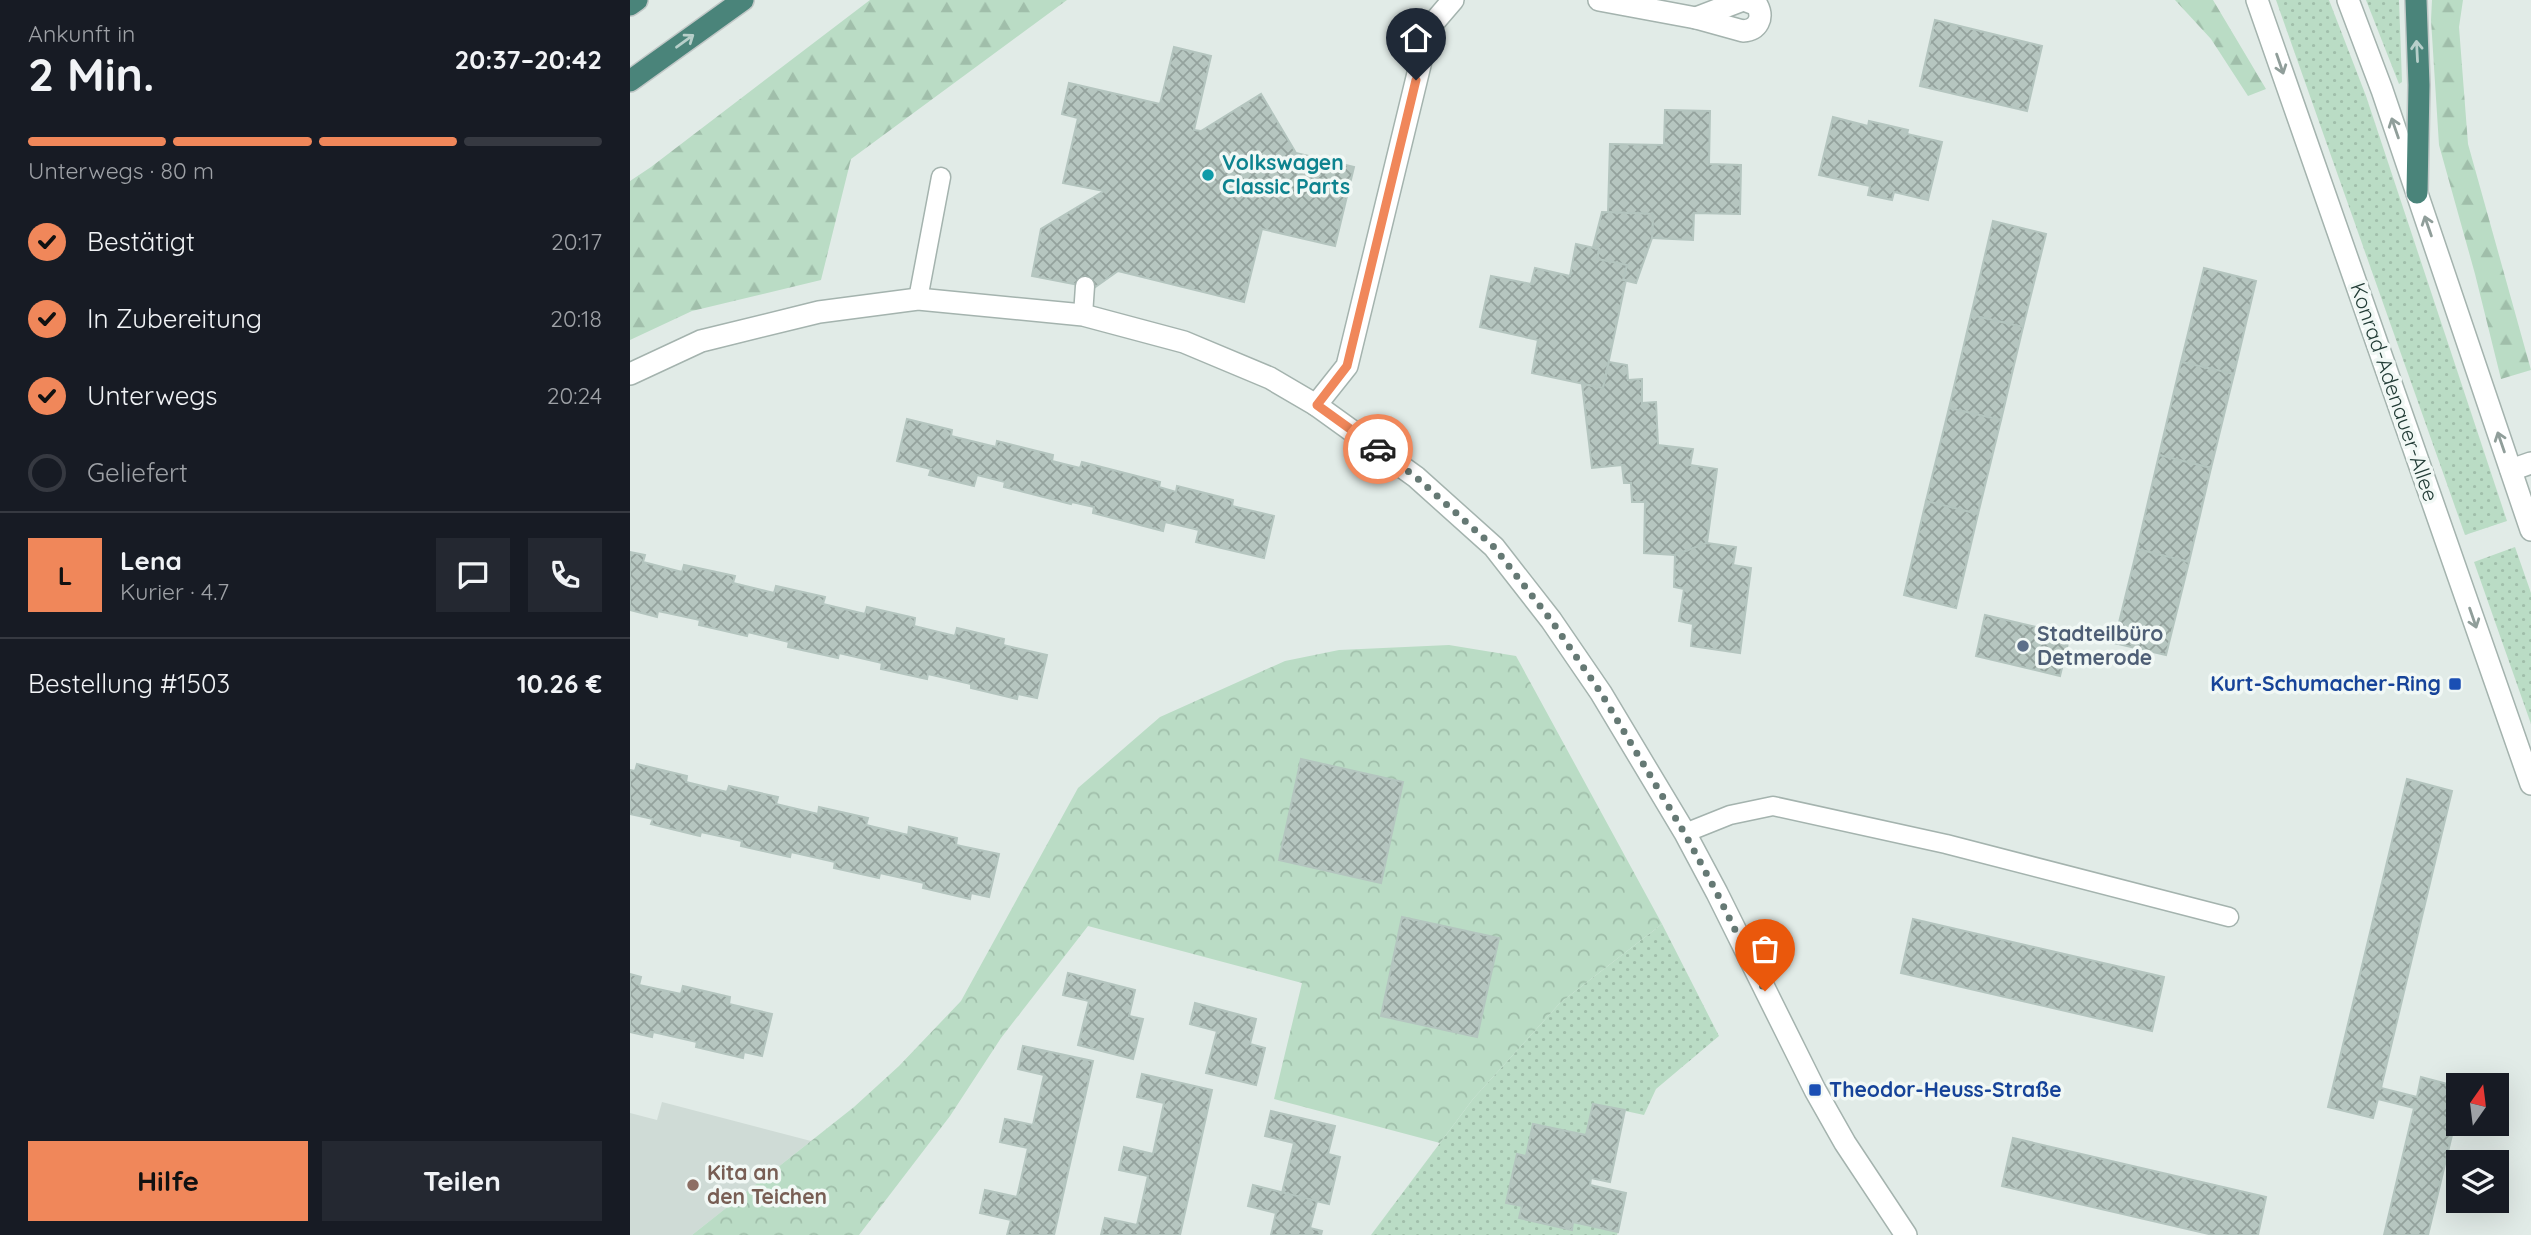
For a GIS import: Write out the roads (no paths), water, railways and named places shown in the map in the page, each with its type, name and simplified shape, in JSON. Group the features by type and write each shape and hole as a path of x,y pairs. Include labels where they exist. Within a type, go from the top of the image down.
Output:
{"highway":[{"path":"630,5 637,0"},
{"path":"630,81 743,0"},
{"path":"2416,0 2419,85 2417,192"}],"street":[{"path":"1317,405 1347,366 1429,28 1453,0"},
{"path":"1599,0 1749,31 1760,21 1760,10 1753,2 1743,0 1696,18"},
{"name":"Konrad-Adenauer-Allee","path":"2257,0 2531,784"},
{"path":"2348,0 2382,90 2531,530"},
{"path":"630,374 701,341 819,312 918,299 1083,315 1184,342 1270,378 1317,405 1416,477 1494,547 1551,620 1601,693 1685,834 1815,1090 1845,1143 1906,1235"},
{"path":"2511,470 2531,463"}],"lane":[{"path":"918,299 941,177"},
{"path":"1083,315 1085,286"},
{"path":"1685,834 1730,815 1773,806 1945,845 2229,917"}],"place":[{"name":"Volkswagen Classic Parts","path":"1208,175"},
{"name":"Stadteilbüro Detmerode","path":"2023,646"},
{"name":"Kurt-Schumacher-Ring","path":"2455,684"},
{"name":"Theodor-Heuss-Straße","path":"1815,1090"},
{"name":"Kita an den Teichen","path":"693,1185"}]}
